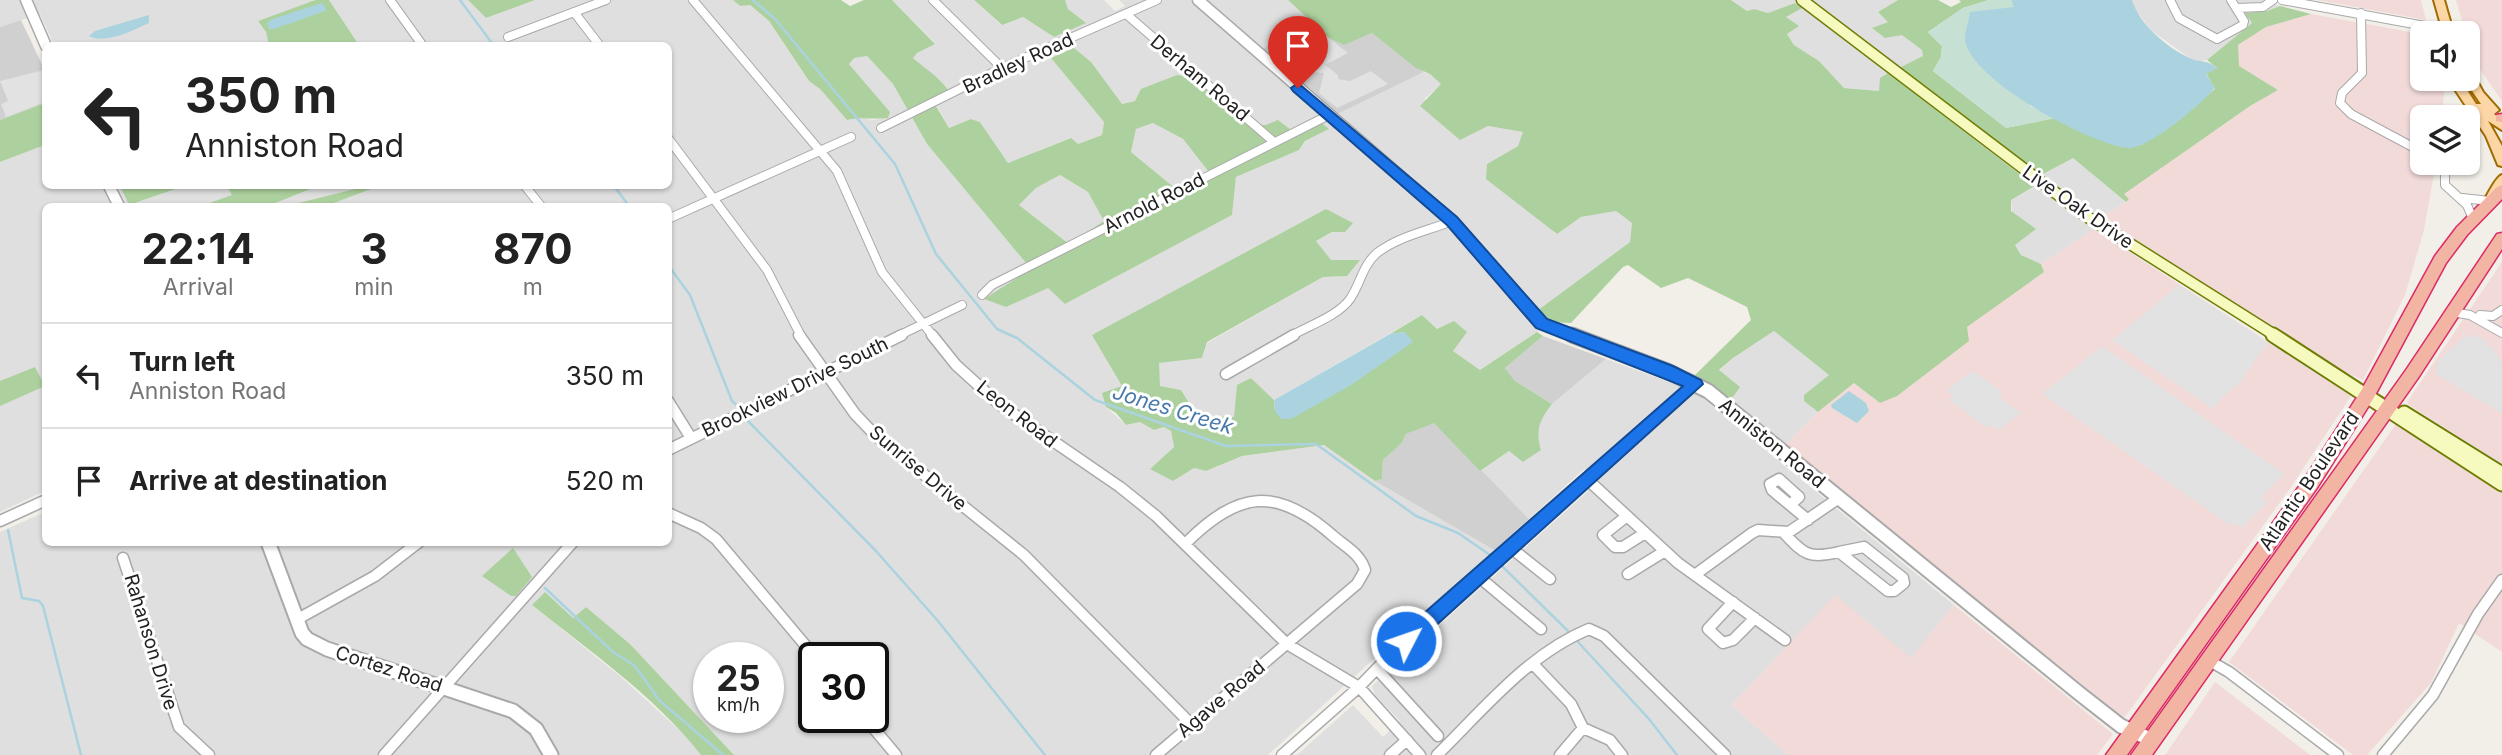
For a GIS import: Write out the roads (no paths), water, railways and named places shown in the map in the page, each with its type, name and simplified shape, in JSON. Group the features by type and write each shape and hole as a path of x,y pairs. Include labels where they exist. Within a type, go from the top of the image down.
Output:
{"highway":[{"name":"Atlantic Boulevard","path":"2116,755 2311,483 2367,395 2434,270 2473,219 2502,190"},
{"name":"Atlantic Boulevard","path":"2146,748 2387,407 2502,238"},
{"path":"2259,555 2267,565 2262,572 2266,578"}],"main road":[{"name":"Live Oak Drive","path":"1804,0 2087,216 2387,407"},
{"path":"2440,0 2445,21"},
{"path":"2462,91 2492,136 2502,162"},
{"path":"2464,91 2502,126"},
{"path":"2477,91 2502,118"},
{"name":"Atlantic Boulevard","path":"2490,201 2498,191 2502,178"},
{"path":"2387,407 2412,417 2502,474"},
{"path":"2387,407 2399,419 2502,484"}],"street":[{"path":"26,0 44,42"},
{"path":"390,0 420,42"},
{"path":"508,37 606,0"},
{"name":"Leon Road","path":"692,0 842,178 882,272 956,365 999,404 1120,487 1186,542 1191,552 1287,644 1359,687 1420,755"},
{"path":"933,0 1003,68"},
{"name":"Bradley Road","path":"881,128 1003,68 1157,0"},
{"name":"Anniston Road","path":"1198,0 1452,221 1542,323 1667,371 1708,391 2080,694 2121,726 2133,731 2146,748"},
{"path":"2170,0 2179,18 2217,39 2243,25 2244,21 2231,0"},
{"path":"2237,8 2256,9 2273,0"},
{"path":"2282,0 2410,24"},
{"path":"574,12 597,42"},
{"path":"2361,13 2362,73 2342,93 2340,103 2351,114 2410,146"},
{"name":"Derham Road","path":"1126,14 1177,62 1235,107 1274,142"},
{"name":"Arnold Road","path":"982,295 992,285 1072,247 1117,221 1329,115"},
{"path":"672,217 851,138"},
{"name":"Sunrise Drive","path":"672,143 767,270 799,334 855,414 876,436 1024,555 1191,724"},
{"path":"2445,175 2445,185 2467,205 2473,219"},
{"path":"2457,196 2490,201"},
{"path":"1226,374 1345,305 1356,292 1368,262 1386,247 1452,221"},
{"path":"922,325 962,304"},
{"path":"2456,305 2480,314 2502,327"},
{"path":"2456,305 2502,333"},
{"path":"2480,314 2493,316 2502,310"},
{"name":"Brookview Drive South","path":"672,448 922,325"},
{"path":"1282,755 1695,384"},
{"path":"672,407 691,438"},
{"path":"1588,480 1665,551 1785,640"},
{"path":"1696,574 1752,533 1758,530 1784,533 1839,498"},
{"name":"Agave Road","path":"1156,755 1364,577 1364,564 1305,512 1277,501 1247,502 1224,510 1186,542"},
{"path":"0,521 42,502"},
{"path":"1790,505 1808,520"},
{"path":"672,515 701,528 716,539 803,642"},
{"path":"1627,516 1603,535 1607,541 1615,547 1623,547 1645,533"},
{"path":"1784,533 1802,554 1813,558 1839,552 1864,547 1902,578 1904,583 1894,592 1888,591 1839,552"},
{"name":"Cortez Road","path":"269,546 296,620 302,633 314,643 525,717 538,729 551,755"},
{"path":"296,620 365,585 415,546"},
{"path":"384,755 569,546"},
{"path":"1511,548 1550,579"},
{"path":"1628,574 1665,551"},
{"name":"Rahanson Drive","path":"123,558 179,727 209,755"},
{"path":"1479,577 1541,629"},
{"path":"2383,755 2421,713 2453,662 2475,614 2502,580"},
{"path":"1733,602 1708,629 1723,643 1728,643 1755,618"},
{"path":"1437,755 1545,651 1573,633 1589,629 1597,631 1725,755"},
{"path":"2208,660 2229,672 2338,755"},
{"path":"1533,664 1571,704 1583,728 1610,740 1622,755"},
{"path":"1377,668 1438,736"},
{"path":"1560,755 1583,728"},
{"path":"878,733 896,755"},
{"path":"1390,755 1406,740"}],"water":[{"path":"2011,0 2132,0 2141,18 2164,42 2183,55 2210,63 2217,68 2206,74 2215,88 2161,134 2137,146 2128,148 2087,135 2061,123 2008,90 1971,55 1965,39 1970,12 2014,7"},
{"path":"322,3 325,11 269,29 267,23 273,19"},
{"path":"149,15 149,23 119,36 103,39 89,36 95,31"},
{"path":"1405,332 1413,342 1351,385 1291,419 1281,419 1275,411 1274,400 1390,334"},
{"path":"1849,391 1866,403 1869,411 1857,423 1831,405"}],"waterway":[{"path":"460,0 491,42"},
{"name":"Jones Creek","path":"753,0 775,19 895,164 936,254 997,329 1017,338 1095,400 1226,446 1316,444 1416,516 1458,533 1490,555"},
{"path":"616,189 627,203"},
{"path":"672,270 690,295 732,401 739,407"},
{"path":"748,421 876,551 938,621 1045,755"},
{"path":"8,530 22,598 39,601 43,606 81,755"},
{"name":"Jones Creek","path":"1502,566 1568,631"},
{"path":"545,588 613,652 635,666 659,700 723,755"},
{"name":"Jones Creek","path":"1578,642 1649,719 1677,755"}]}
